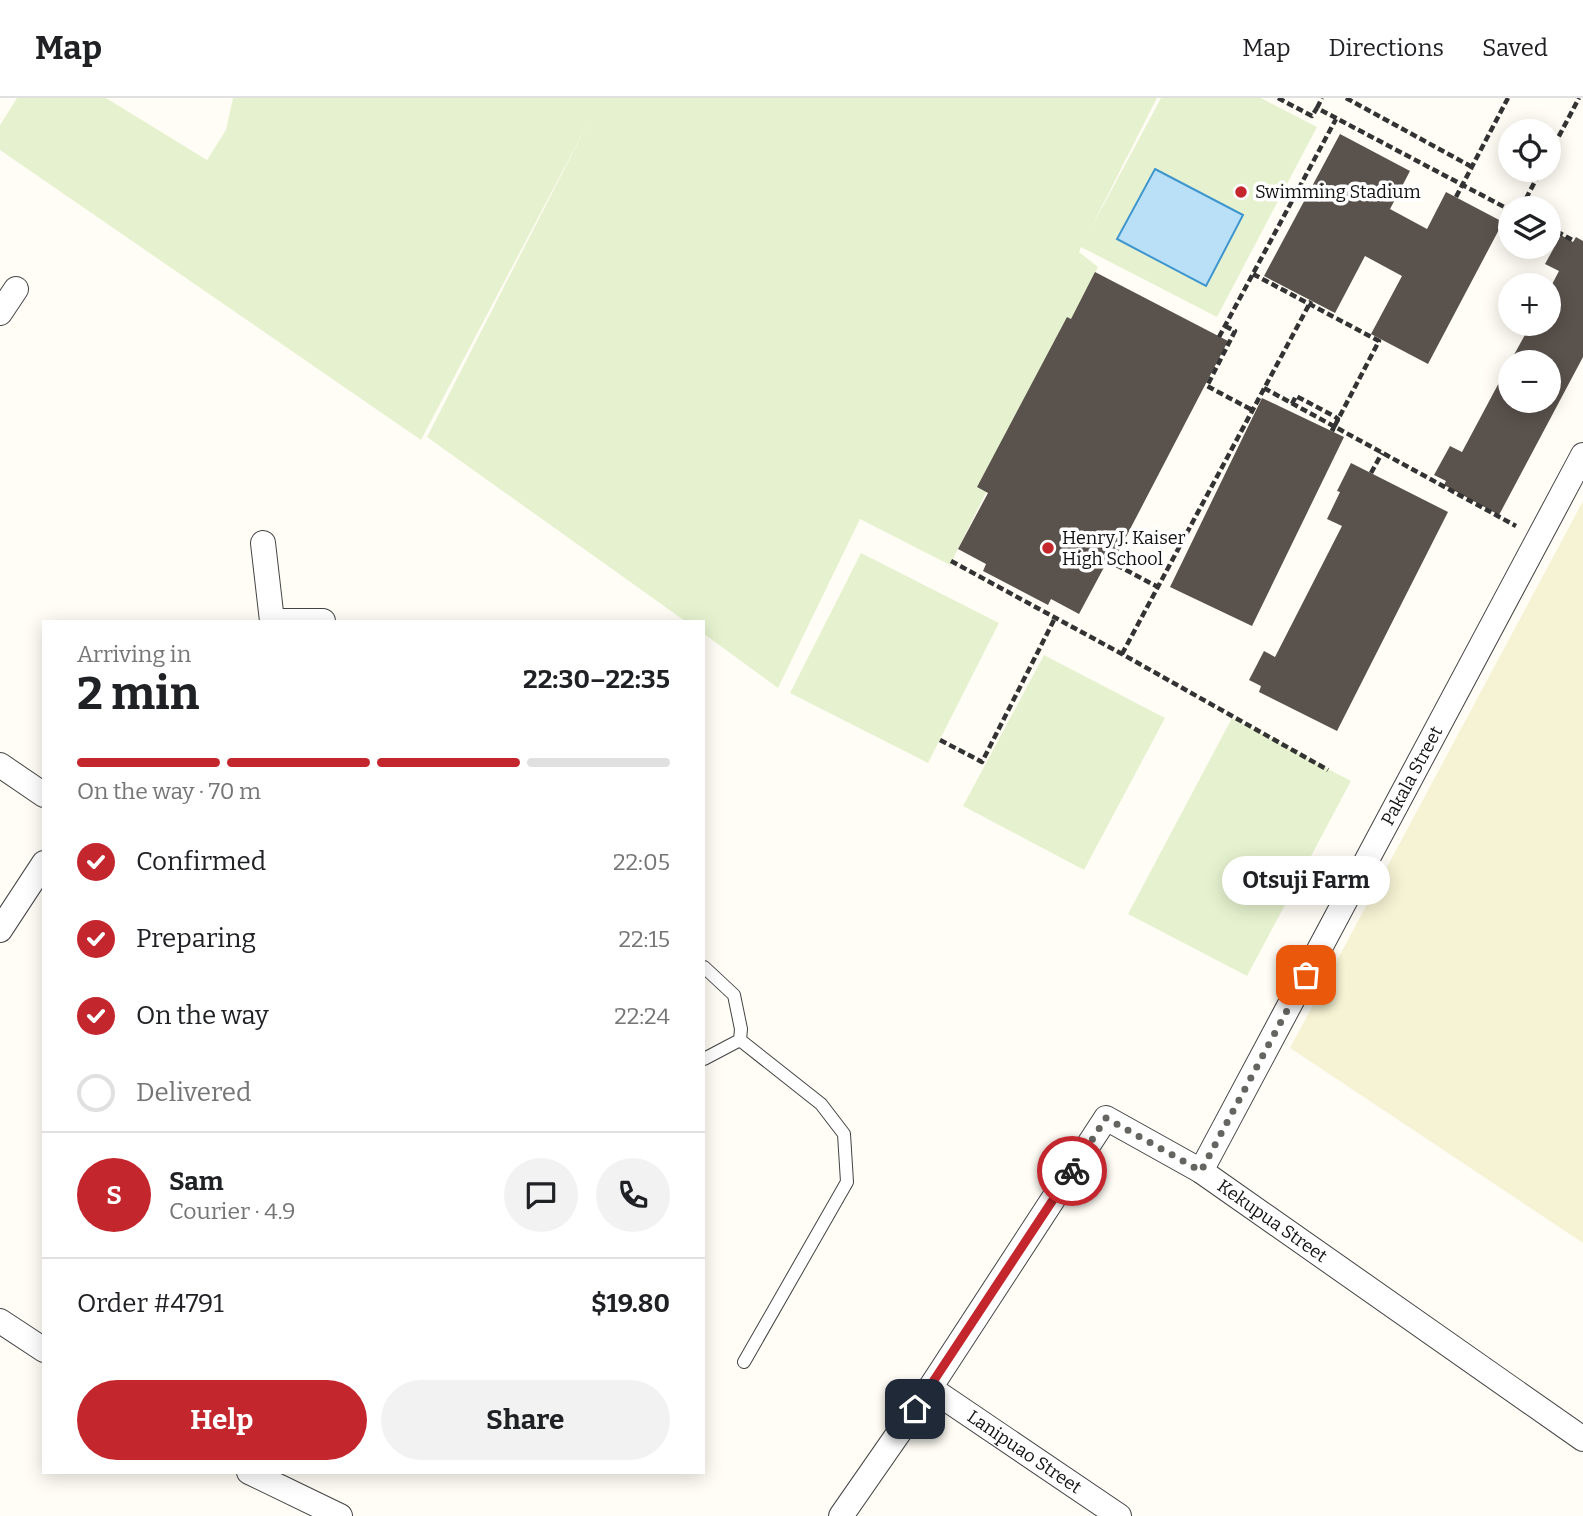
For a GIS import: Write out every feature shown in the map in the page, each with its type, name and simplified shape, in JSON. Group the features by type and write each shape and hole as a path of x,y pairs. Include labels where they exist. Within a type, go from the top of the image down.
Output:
{"street":[{"path":"0,313 16,289"},
{"name":"Pakala Street","path":"1201,1171 1583,455"},
{"path":"263,543 272,620"},
{"path":"0,765 42,794"},
{"path":"0,930 42,866"},
{"name":"Kekupua Street","path":"841,1516 930,1388 1106,1118 1201,1171 1583,1439"},
{"path":"0,1321 42,1349"},
{"name":"Lanipuao Street","path":"930,1388 1119,1516"},
{"path":"253,1474 341,1516"}],"lane":[{"path":"705,968 734,995 741,1029 740,1040"},
{"path":"705,1058 740,1040"},
{"path":"740,1040 821,1104 844,1134 847,1182 744,1362"}],"path":[{"path":"1278,98 1312,116 1322,98"},
{"path":"1346,98 1472,167"},
{"path":"1456,197 1508,98"},
{"path":"1561,132 1579,98"},
{"path":"1317,108 1498,204"},
{"path":"1219,337 1336,119"},
{"path":"1561,234 1574,241"},
{"path":"1253,274 1379,341 1336,418 1333,429"},
{"path":"1122,654 1310,302"},
{"path":"1225,326 1235,331 1206,386 1252,410"},
{"path":"1264,388 1333,429 1517,527"},
{"path":"1292,404 1296,396 1336,418"},
{"path":"1371,474 1382,453"},
{"path":"1108,560 1158,587"},
{"path":"951,561 1328,770"},
{"path":"940,740 982,762 1055,618"}],"shaded area":[{"path":"1583,501 1583,1243 1290,1048"}],"green space":[{"path":"17,98 106,98 207,160 226,130 233,98 1157,98 1090,230 1161,98 1261,98 1317,127 1217,317 1081,247 1079,252 1098,267 950,565 860,519 778,688 705,635 705,620 684,620 427,437 589,121 421,440 0,150 0,125"},
{"path":"861,553 999,623 928,763 790,693"},
{"path":"1044,655 1165,718 1084,870 963,806"},
{"path":"1232,718 1351,781 1247,976 1128,914"}],"water":[{"path":"1155,169 1243,215 1206,286 1117,239"}],"building":[{"path":"1340,134 1410,171 1390,209 1427,229 1446,192 1498,219 1498,231 1428,364 1371,334 1402,276 1365,256 1335,313 1264,276"},
{"path":"1561,235 1573,242 1576,237 1583,241 1583,357 1561,398 1561,350 1517,350 1524,336 1561,336 1561,273 1545,264 1548,259 1561,259"},
{"path":"1095,272 1228,341 1114,560 1109,558 1079,614 1051,599 1048,605 983,571 986,564 958,549 988,493 977,487 1067,317 1071,319"},
{"path":"1498,384 1498,413 1553,413 1499,515 1444,485 1446,481 1434,475 1450,446 1462,452"},
{"path":"1262,398 1344,437 1252,626 1170,587"},
{"path":"1351,463 1448,512 1337,731 1259,692 1261,686 1249,680 1264,651 1275,657 1342,526 1327,519"}],"way so far":[{"path":"1072,1171 1106,1118 1201,1171 1306,975"}],"place":[{"name":"Swimming Stadium","path":"1241,192"},
{"name":"Henry J. Kaiser High School","path":"1048,548"},
{"name":"Otsuji Farm","path":"1306,975"}],"route":[{"path":"915,1409 1072,1171"}]}
